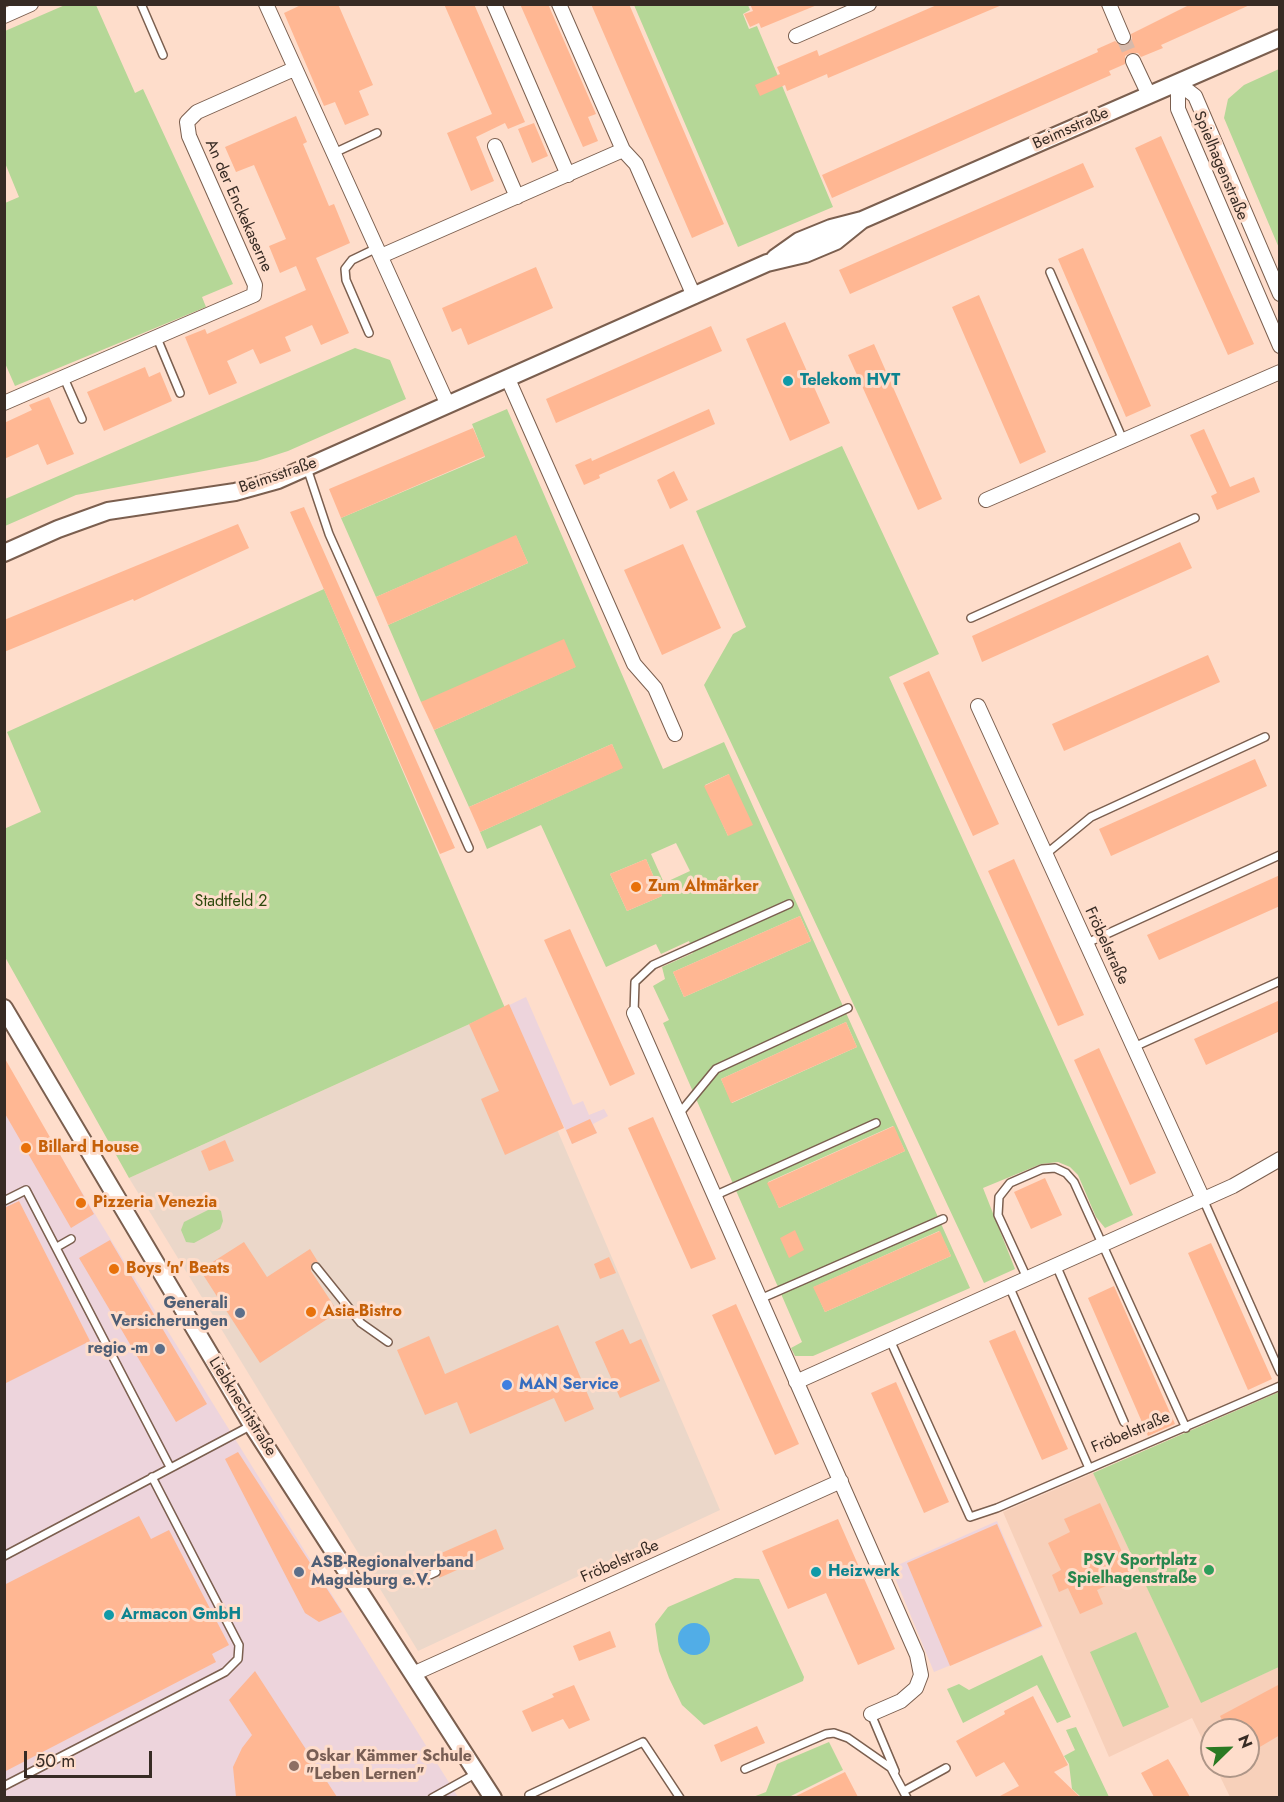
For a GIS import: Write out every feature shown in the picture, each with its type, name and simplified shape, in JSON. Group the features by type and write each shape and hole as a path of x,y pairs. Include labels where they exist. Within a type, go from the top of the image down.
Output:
{"street":[{"path":"266,4 448,405"},
{"path":"494,4 568,175"},
{"path":"559,4 623,150 636,164 694,296"},
{"path":"796,36 869,4"},
{"path":"1109,4 1123,37"},
{"path":"4,16 25,6"},
{"name":"Beimsstraße","path":"4,553 57,529 108,511 251,488 307,468 767,263 799,241 831,228 862,220 1280,38"},
{"path":"1133,61 1149,95"},
{"name":"An der Enckekaserne","path":"4,403 256,293 255,285 189,136 188,120 197,111 294,69"},
{"name":"Spielhagenstraße","path":"1178,82 1196,96 1280,294"},
{"name":"Spielhagenstraße","path":"1178,82 1178,109 1280,346"},
{"path":"495,146 517,196"},
{"path":"379,252 568,175 623,150"},
{"path":"986,500 1280,372"},
{"path":"507,379 634,664 655,688 675,734"},
{"name":"Fröbelstraße","path":"978,706 1203,1199"},
{"name":"Liebknechtstraße","path":"4,1008 252,1425 493,1797"},
{"path":"634,1012 920,1666 920,1678 913,1692 901,1701 871,1714"},
{"path":"796,1382 1247,1179 1280,1159"},
{"name":"Fröbelstraße","path":"413,1674 841,1481"}],"lane":[{"path":"141,4 163,55"},
{"path":"334,153 377,133"},
{"path":"369,333 346,280 345,269 352,260 379,252"},
{"path":"1050,272 1123,440"},
{"path":"157,338 180,393"},
{"path":"64,378 82,419"},
{"path":"307,468 329,534 469,848"},
{"path":"971,618 1195,518"},
{"path":"1046,854 1091,817 1265,737"},
{"path":"1087,943 1280,855"},
{"path":"634,1012 635,982 653,966 789,904"},
{"path":"1134,1047 1280,981"},
{"path":"678,1115 716,1069 848,1008"},
{"path":"714,1196 876,1123"},
{"name":"Fröbelstraße","path":"1027,1278 998,1215 998,1202 1006,1186 1042,1169 1055,1168 1071,1178 1186,1428"},
{"path":"4,1201 26,1190 170,1467"},
{"name":"Fröbelstraße","path":"1203,1199 1280,1372"},
{"path":"760,1299 943,1219"},
{"path":"57,1247 71,1239"},
{"path":"1056,1265 1124,1422"},
{"path":"316,1267 361,1323 387,1342"},
{"name":"Fröbelstraße","path":"1009,1286 1089,1468"},
{"name":"Fröbelstraße","path":"890,1340 970,1518 1186,1428 1280,1386"},
{"path":"4,1556 252,1425"},
{"path":"4,1786 225,1672 238,1659 239,1646 152,1477"},
{"path":"423,1578 436,1572"},
{"path":"871,1714 905,1794 946,1768"},
{"path":"745,1769 832,1733 848,1738 896,1773"},
{"path":"529,1795 644,1742 680,1797"},
{"path":"432,1797 477,1773"}],"shaded area":[{"path":"526,997 573,1105 583,1101 589,1115 604,1109 608,1116 593,1124 597,1133 572,1144 562,1122 551,1127 499,1010"},
{"path":"505,1008 720,1510 418,1651 129,1178"},
{"path":"4,1061 98,1219 458,1797 5,1797"},
{"path":"1093,1473 1201,1702 1279,1667 1279,1797 1230,1797 1221,1778 1260,1778 1260,1718 1200,1718 1200,1734 1192,1718 1109,1757 1003,1512"},
{"path":"997,1521 1043,1627 934,1672 891,1568"}],"green space":[{"path":"65,5 96,5 135,93 143,89 233,284 202,297 206,307 15,386 4,361 5,203 19,197 5,163 5,31"},
{"path":"634,5 748,5 750,10 743,14 749,29 757,26 833,207 738,247"},
{"path":"1279,69 1279,248 1224,118 1228,99 1244,85"},
{"path":"355,348 390,360 406,399 288,451 257,461 76,495 5,526 5,499"},
{"path":"507,409 663,769 724,742 970,1288 813,1356 795,1356 791,1348 802,1342 663,1023 669,1020 653,986 665,979 662,967 693,953 689,941 661,954 656,944 606,967 541,825 487,849 480,832 622,768 612,744 469,807 434,730 575,667 421,702 388,625 528,563 516,536 376,597 341,518 485,457 472,424","holes":["729,774 728,836 705,785","676,843 690,871 664,883 651,854","646,859 662,896 627,911 610,874","800,916 811,941 684,997 673,972","846,1022 857,1047 732,1103 721,1079","893,1126 905,1151 779,1208 768,1182","939,1231 951,1256 825,1312 814,1287"]},
{"path":"842,446 939,654 889,677 1133,1215 1105,1228 1096,1217 1078,1175 1070,1167 1058,1162 1041,1164 983,1188 1015,1269 984,1283 704,685 733,634 746,627 696,511"},
{"name":"Stadtfeld 2","path":"324,589 505,1008 129,1178 5,957 4,829 41,812 7,732"},
{"path":"214,1207 221,1211 223,1221 220,1229 194,1243 186,1242 181,1230 184,1222"},
{"name":"PSV Sportplatz Spielhagenstraße","path":"1279,1392 1279,1667 1201,1703 1093,1473"},
{"path":"735,1578 759,1579 804,1677 803,1681 704,1725 682,1705 659,1651 655,1624 668,1607"},
{"path":"1136,1632 1169,1707 1123,1727 1090,1652"},
{"path":"1042,1655 1071,1717 1057,1723 1037,1685 963,1723 947,1689 959,1684 969,1690"},
{"path":"1076,1727 1109,1797 1081,1797 1072,1789 1069,1764 1064,1756 1075,1750 1066,1730"},
{"path":"829,1742 843,1770 789,1797 753,1797 766,1792 777,1764"}],"water":[{"path":"694,1623 705,1628 710,1639 705,1650 694,1655 683,1650 678,1639 683,1628"}],"building":[{"path":"303,4 338,4 373,85 359,91 369,115 345,125 335,102 324,106 284,13"},
{"path":"444,4 474,4 525,122 508,129 505,123 476,137 494,181 471,191 447,133 492,114"},
{"path":"520,4 548,4 596,114 588,117 598,141 583,147"},
{"path":"591,4 629,4 724,224 692,238"},
{"path":"750,4 817,5 761,28 759,23 750,27 744,14 753,11"},
{"path":"939,4 1002,5 828,78 827,74 787,91 785,85 760,96 755,85 780,74 777,67 817,50 819,56"},
{"path":"1191,4 1252,4 1161,45 1163,48 1141,57 1138,53 1130,53 1125,56 1125,64 1109,71 1111,75 832,198 822,175 1098,52 1097,49 1115,41 1121,46 1127,45 1132,39 1131,34"},
{"path":"296,116 307,142 303,144 329,206 334,204 350,243 316,258 349,333 321,345 312,325 285,337 291,351 260,364 253,349 227,361 237,383 209,395 185,337 205,329 207,334 306,290 296,266 280,273 269,246 286,239 254,165 236,172 225,147"},
{"path":"534,123 548,156 532,163 518,129"},
{"path":"1161,136 1254,344 1228,355 1135,148"},
{"path":"1083,163 1094,187 850,294 839,270"},
{"path":"1083,248 1151,406 1126,417 1058,259"},
{"path":"536,267 553,308 468,345 461,328 452,332 442,308"},
{"path":"979,295 1046,452 1020,464 952,307"},
{"name":"Telekom HVT","path":"785,322 830,423 790,441 746,339"},
{"path":"711,326 722,351 556,423 546,399"},
{"path":"874,344 942,499 918,510 848,355"},
{"path":"145,367 149,377 160,372 172,401 104,431 87,392"},
{"path":"49,397 74,454 47,465 38,444 4,459 4,423 32,410 29,405"},
{"path":"709,409 715,424 599,475 600,478 584,485 575,465 591,458 592,461"},
{"path":"473,428 485,456 341,518 329,489"},
{"path":"1204,429 1230,487 1254,477 1260,492 1217,510 1211,496 1217,493 1190,435"},
{"path":"674,471 688,500 670,509 657,480"},
{"path":"304,507 455,848 440,854 290,512"},
{"path":"238,524 249,548 134,601 133,599 4,652 4,620"},
{"path":"516,535 528,563 388,625 376,597"},
{"path":"1180,542 1192,568 982,662 972,636"},
{"path":"683,544 721,628 662,655 624,570"},
{"path":"564,639 576,667 434,730 421,702"},
{"path":"1208,655 1220,682 1064,751 1052,724"},
{"path":"929,671 999,824 973,836 903,683"},
{"path":"612,744 623,768 480,832 469,807"},
{"path":"1255,759 1267,786 1111,856 1099,829"},
{"path":"729,774 753,825 728,836 704,786"},
{"path":"646,859 662,896 627,911 610,874"},
{"path":"1014,859 1084,1015 1058,1026 988,871"},
{"path":"1280,875 1280,906 1159,960 1147,935"},
{"path":"800,916 811,941 684,997 673,972"},
{"path":"570,929 635,1074 610,1086 544,940"},
{"path":"1280,1000 1280,1031 1206,1065 1194,1039"},
{"path":"509,1004 564,1128 505,1155 481,1099 499,1091 469,1024"},
{"path":"846,1022 857,1047 731,1103 721,1079"},
{"path":"1099,1048 1156,1173 1130,1185 1074,1060"},
{"path":"4,1057 94,1214 71,1228 4,1112"},
{"path":"653,1117 716,1259 691,1269 628,1128"},
{"path":"590,1119 597,1133 572,1144 566,1130"},
{"path":"894,1126 905,1151 779,1208 767,1183"},
{"path":"225,1140 234,1161 209,1171 201,1151"},
{"path":"1045,1178 1062,1215 1031,1229 1014,1192"},
{"path":"19,1201 90,1341 4,1384 4,1208"},
{"path":"795,1230 804,1250 789,1258 780,1238"},
{"path":"940,1231 951,1256 825,1312 813,1287"},
{"path":"110,1240 207,1404 176,1422 79,1258"},
{"path":"244,1242 267,1277 310,1249 318,1262 312,1263 311,1271 338,1312 260,1363 200,1270"},
{"path":"1211,1243 1272,1379 1248,1390 1188,1253"},
{"path":"609,1257 616,1273 600,1279 594,1264"},
{"path":"1114,1286 1175,1424 1148,1436 1088,1298"},
{"path":"736,1304 799,1444 775,1455 712,1315"},
{"path":"558,1325 594,1409 565,1422 554,1398 470,1434 457,1402 425,1415 397,1350 429,1336 445,1374"},
{"path":"623,1329 630,1344 641,1339 660,1381 620,1398 595,1342"},
{"path":"1015,1330 1068,1449 1042,1460 989,1341"},
{"path":"896,1382 949,1502 924,1513 871,1393"},
{"path":"238,1452 342,1612 319,1622 305,1613 225,1459"},
{"path":"1100,1503 1132,1574 1097,1590 1103,1604 1080,1614 1068,1588 1059,1592 1052,1575 1061,1570 1048,1543 1070,1532 1064,1519"},
{"name":"Armacon GmbH","path":"139,1516 151,1539 169,1530 229,1645 212,1654 216,1662 4,1772 4,1585"},
{"name":"Heizwerk","path":"838,1519 895,1649 858,1665 826,1593 788,1609 762,1551"},
{"path":"997,1524 1042,1626 950,1666 907,1563"},
{"path":"496,1529 504,1549 439,1578 441,1570 434,1567 430,1558"},
{"path":"610,1631 616,1647 579,1661 573,1646"},
{"path":"255,1671 337,1797 236,1797 233,1767 242,1748 252,1735 229,1700"},
{"path":"1280,1684 1280,1735 1260,1747 1260,1718 1221,1718 1220,1716"},
{"path":"574,1685 590,1720 569,1729 563,1719 532,1732 522,1711"},
{"path":"1033,1696 1068,1765 1054,1772 1080,1797 998,1797 1019,1786 1004,1762 976,1777 956,1741"},
{"path":"757,1726 765,1743 721,1762 714,1745"},
{"path":"1168,1759 1190,1797 1154,1797 1141,1773"},
{"path":"845,1772 858,1797 794,1797"}],"tunnel":[{"path":"1123,37 1133,61"}],"place":[{"name":"Telekom HVT","path":"788,381"},
{"name":"Zum Altmärker","path":"636,887"},
{"name":"Billard House","path":"26,1148"},
{"name":"Pizzeria Venezia","path":"81,1203"},
{"name":"Boys 'n' Beats","path":"114,1269"},
{"name":"Asia-Bistro","path":"311,1312"},
{"name":"Generali Versicherungen","path":"240,1313"},
{"name":"regio -m","path":"160,1349"},
{"name":"MAN Service","path":"507,1385"},
{"name":"PSV Sportplatz Spielhagenstraße","path":"1209,1570"},
{"name":"ASB-Regionalverband Magdeburg e.V.","path":"299,1572"},
{"name":"Heizwerk","path":"816,1572"},
{"name":"Armacon GmbH","path":"109,1615"},
{"name":"Oskar Kämmer Schule \"Leben Lernen\"","path":"294,1766"}]}
